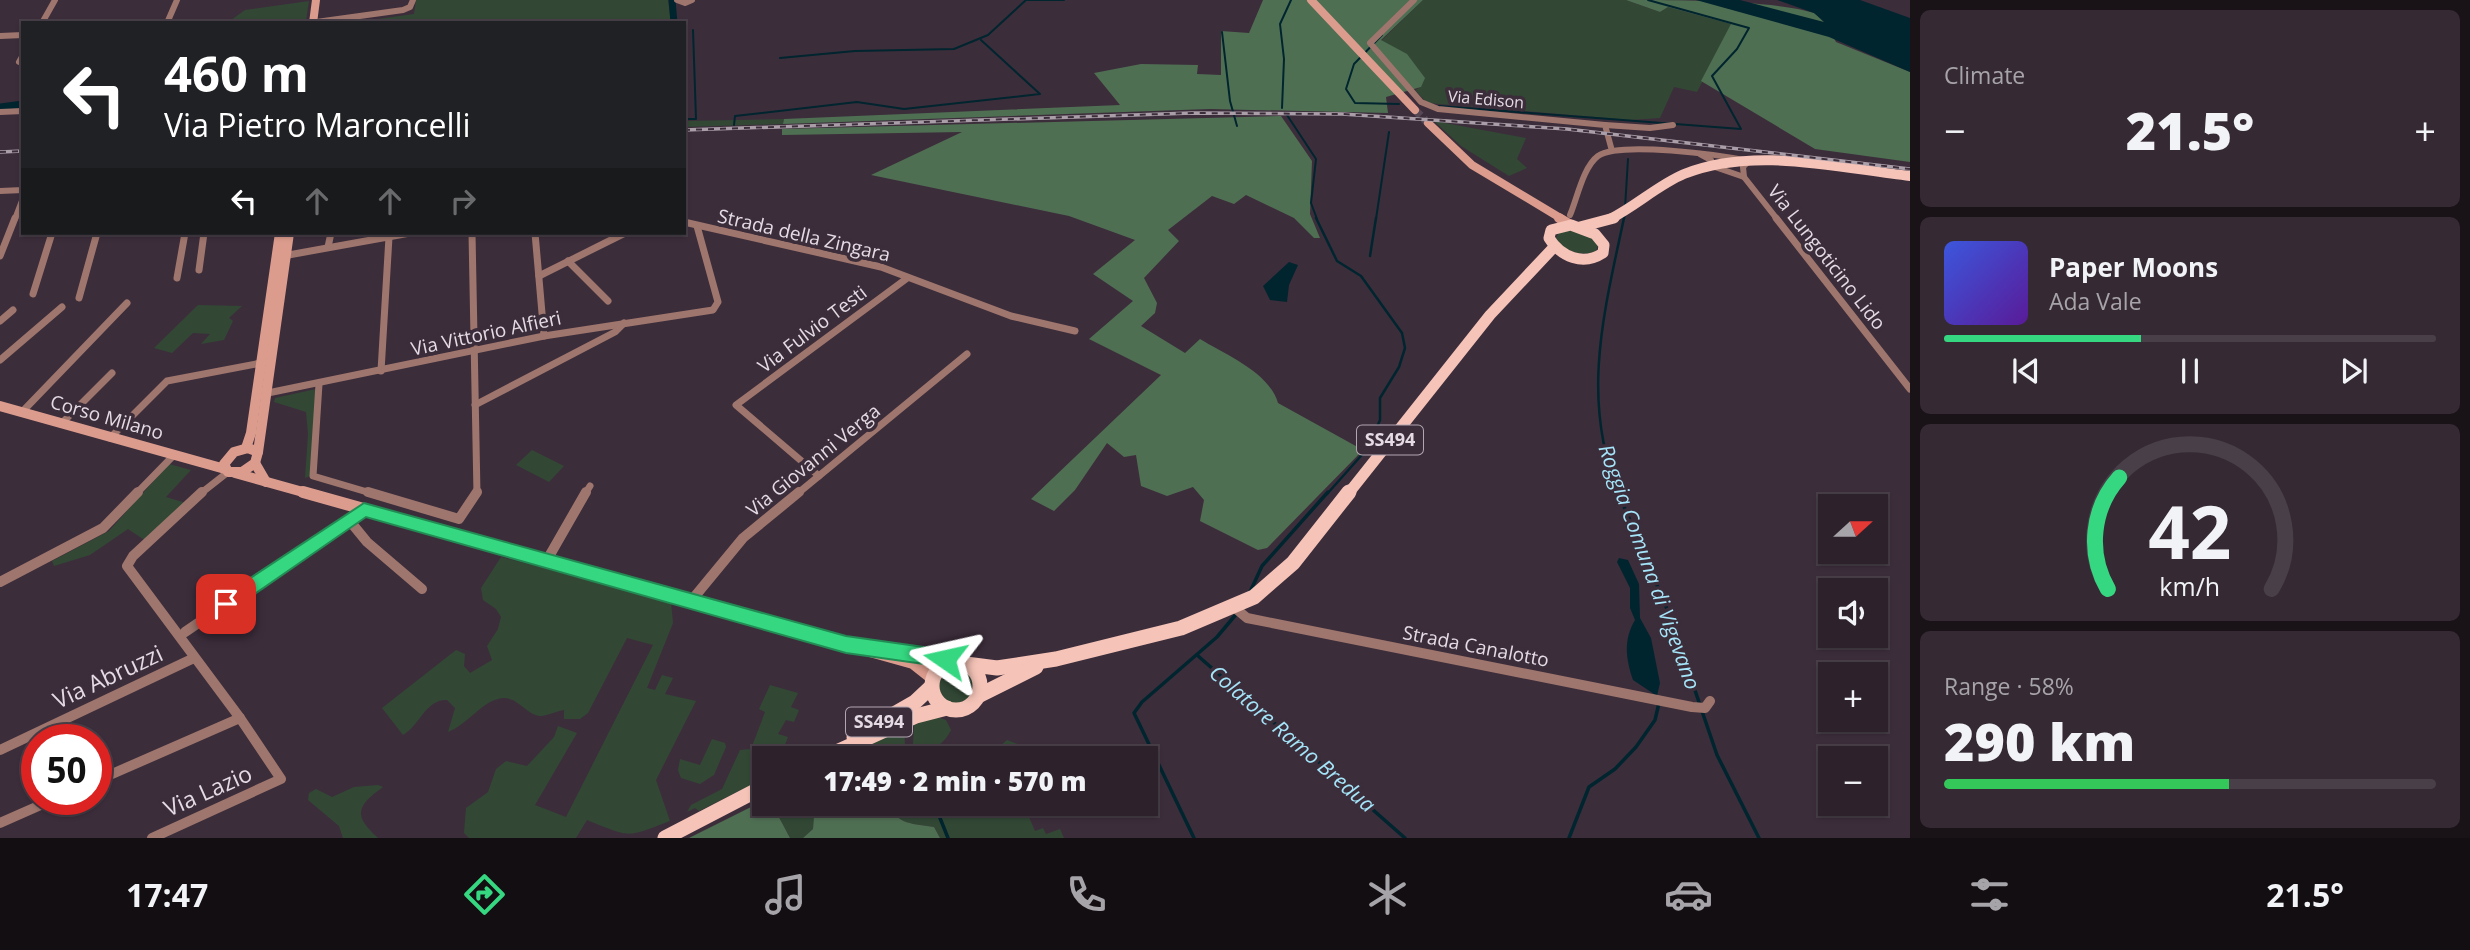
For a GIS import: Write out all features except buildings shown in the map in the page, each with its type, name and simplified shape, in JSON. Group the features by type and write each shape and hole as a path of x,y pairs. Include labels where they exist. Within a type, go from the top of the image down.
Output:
{"main road":[{"path":"315,21 316,0"},
{"path":"315,21 323,0"},
{"path":"1311,0 1415,110"},
{"path":"1428,123 1472,165 1600,239"},
{"name":"SS494","path":"1551,230 1574,222 1594,226 1622,214 1676,179 1714,162 1749,161 1910,176"},
{"path":"1528,198 1547,218 1551,230 1549,238 1555,247 1573,257"},
{"name":"SS494","path":"1526,276 1555,260 1600,256 1605,249 1600,239 1622,214"},
{"path":"229,468 246,448 261,395 281,256 280,235"},
{"path":"267,483 257,457 261,363 281,256 288,235"},
{"name":"SS494","path":"842,746 915,702 941,667 961,663 997,668 1056,659 1181,628 1240,607 1293,563 1424,397 1526,276 1555,247"},
{"name":"Corso Milano","path":"0,407 173,456 229,468 267,483 912,663 932,682"},
{"path":"246,448 257,457"},
{"path":"229,468 257,457"},
{"name":"Corso Milano","path":"846,645 916,652 961,663"},
{"name":"SS494","path":"849,746 916,716 947,708 967,708 980,695 1001,682 1056,659"},
{"path":"961,663 981,680 980,695"},
{"name":"SS494","path":"932,682 936,699 947,708"},
{"path":"665,838 752,793"}],"street":[{"path":"43,21 55,0"},
{"path":"168,21 177,0"},
{"path":"322,21 403,10 410,8 413,0"},
{"path":"677,0 682,3 692,0"},
{"name":"Via Edison","path":"1414,0 1371,41 1372,46 1427,106 1650,128 1673,125"},
{"path":"0,36 21,35"},
{"path":"0,112 21,111"},
{"path":"1605,124 1612,150"},
{"path":"1574,222 1595,157 1612,150 1700,154 1714,162"},
{"path":"1700,154 1744,177"},
{"path":"1744,177 1743,167 1749,161"},
{"name":"Via Lungoticino Lido","path":"1744,177 1910,389"},
{"path":"0,191 21,190"},
{"path":"0,256 21,203"},
{"name":"Strada della Zingara","path":"686,223 881,267 906,279 1011,316 1075,331"},
{"name":"Via Vittorio Alfieri","path":"261,395 544,336 713,310 718,302 697,226"},
{"path":"33,294 51,235"},
{"path":"79,298 96,235"},
{"path":"177,278 185,235"},
{"path":"199,270 204,235"},
{"path":"328,247 331,235"},
{"path":"281,256 400,235"},
{"path":"318,384 313,476 459,519 477,495 472,235"},
{"path":"536,235 544,336"},
{"path":"539,276 621,235"},
{"path":"381,371 389,237"},
{"path":"568,261 608,301"},
{"name":"Via Fulvio Testi","path":"819,476 736,405 906,279"},
{"path":"22,412 128,303"},
{"path":"0,360 62,307"},
{"path":"0,321 13,310"},
{"path":"475,405 615,332 624,323"},
{"name":"Via Giovanni Verga","path":"691,601 743,538 967,354"},
{"path":"110,438 167,381 261,363"},
{"path":"61,424 112,373"},
{"path":"0,582 103,528 173,456"},
{"path":"112,773 240,718 127,566 133,556 229,468"},
{"path":"547,560 590,486"},
{"path":"185,632 364,510"},
{"path":"349,520 367,541 422,589"},
{"name":"Strada Canalotto","path":"1240,607 1261,621 1704,705"},
{"name":"Via Abruzzi","path":"0,750 194,658"},
{"name":"Via Lazio","path":"152,838 281,779 240,718"},
{"path":"0,822 21,813"}],"green space":[{"path":"416,0 668,0 671,21 363,21 414,14"},
{"path":"1263,0 1423,0 1381,40 1407,54 1425,78 1421,87 1386,97 1388,113 1210,109 783,124 784,119 1120,105 1094,73 1141,64 1198,65 1197,74 1221,75 1221,31 1249,33"},
{"path":"1423,0 1626,0 1660,12 1668,7 1732,24 1697,92 1674,87 1660,118 1630,120 1427,103 1415,90 1421,87 1381,41"},
{"path":"1626,0 1749,3 1814,13 1824,22 1836,42 1910,72 1910,162 1815,149 1701,81 1731,24 1668,7 1660,12"},
{"path":"309,1 306,21 230,21 245,10"},
{"path":"1281,116 1312,161 1310,214 1320,238 1314,238 1294,218 1246,195 1234,204 1212,196 1168,230 1179,241 1144,278 1157,303 1155,313 1141,326 1185,353 1200,339 1256,373 1266,382 1278,403 1363,450 1267,548 1258,550 1200,521 1204,500 1193,487 1167,496 1141,486 1136,455 1124,457 1107,443 1075,490 1054,511 1031,499 1161,375 1089,339 1133,301 1093,274 1135,240 1069,216 871,175 962,132 782,135 782,129"},
{"path":"784,119 783,124 686,127 686,121"},
{"path":"1434,121 1526,138 1517,159 1527,168 1509,176 1461,146"},
{"path":"1567,229 1589,234 1598,245 1596,251 1579,253 1564,247 1556,238 1559,232"},
{"path":"198,305 242,306 229,318 233,321 224,340 201,344 210,334 193,333 172,353 154,348"},
{"path":"316,389 310,476 305,478 308,434 306,412 274,402 275,398"},
{"path":"532,450 564,466 549,482 516,465"},
{"path":"169,464 191,470 166,497 186,503 146,541 128,529 90,555 54,566 52,561 109,531"},
{"path":"501,557 671,602 673,623 647,688 655,690 662,675 673,678 665,694 696,701 656,780 670,821 629,834 587,820 576,838 469,838 464,833 466,808 488,792 496,769 506,761 527,766 554,737 558,726 577,733 535,805 566,817 653,645 627,638 588,713 580,719 564,719 564,710 536,715 505,698 492,701 448,732 455,708 447,700 428,708 403,735 382,708 456,650 465,654 464,666 470,673 492,660 487,646 498,629 501,617 496,609 483,600 481,588"},
{"path":"956,669 968,674 973,686 968,698 956,703 944,698 939,686 944,674"},
{"path":"770,685 798,693 791,707 799,710 794,722 786,720 778,734 788,737 785,746 752,746 765,712 759,709"},
{"path":"934,716 946,720 951,730 936,746 866,746 904,727 905,745 913,744 914,725"},
{"path":"712,739 725,743 726,747 714,775 700,784 681,778 678,770 680,759 700,765"},
{"path":"1007,740 1023,746 1000,746"},
{"path":"752,746 752,784 699,811 695,808 687,812 691,805 722,789 740,750 751,749"},
{"path":"354,787 383,787 367,800 361,812 365,824 378,838 343,838 339,826 308,800 309,793 316,789 332,797"},
{"path":"752,806 752,816 778,816 790,838 689,838"},
{"path":"778,816 814,816 813,829 803,838 790,838"},
{"path":"814,816 896,816 913,824 934,827 940,838 803,838 813,829"},
{"path":"896,816 1029,816 1035,831 1043,828 1046,834 1060,829 1064,838 940,838 934,827"}],"water":[{"path":"1696,0 1740,0 1824,22 1814,13 1777,0 1860,0 1910,18 1910,72 1829,37"},
{"path":"1289,262 1298,265 1289,285 1287,302 1270,300 1263,286"},
{"path":"1619,558 1628,560 1639,584 1640,618 1651,638 1660,683 1657,696 1633,680 1627,657 1627,642 1635,620 1630,608 1630,588 1617,562"}],"waterway":[{"path":"672,0 674,21"},
{"path":"780,58 855,51 954,49 988,35 1026,0 1032,0"},
{"path":"1033,0 1064,0"},
{"name":"Colatore Ramo Bredua","path":"1282,108 1284,59 1280,24 1291,0"},
{"name":"Roggia Comuna di Vigevano","path":"1439,106 1741,129 1712,76 1737,49 1749,28 1648,0"},
{"path":"686,119 696,119 693,30"},
{"path":"1222,32 1230,101 1237,126"},
{"name":"Roggia Comuna di Vigevano","path":"1382,35 1354,64 1346,89 1355,103 1399,104"},
{"path":"734,125 735,116 857,102 904,109 1040,94 981,40"},
{"path":"0,107 21,104"},
{"name":"Colatore Ramo Bredua","path":"1287,115 1316,159 1311,203 1317,219"},
{"path":"1376,219 1389,132"},
{"name":"Roggia Comuna di Vigevano","path":"1625,208 1628,159"},
{"name":"Roggia Comuna di Vigevano","path":"1624,219 1625,214"},
{"name":"Colatore Ramo Bredua","path":"1316,218 1337,261 1361,276 1402,333 1405,348 1399,367 1380,398 1380,420 1368,448 1327,494"},
{"path":"1370,256 1376,218"},
{"name":"Roggia Comuna di Vigevano","path":"1619,494 1607,459 1598,390 1603,322 1624,218"},
{"name":"Colatore Ramo Bredua","path":"1250,592 1262,566 1328,492"},
{"name":"Roggia Comuna di Vigevano","path":"1618,492 1667,609 1700,705"},
{"path":"1194,838 1134,713 1142,702 1217,637 1238,612"},
{"name":"Colatore Ramo Bredua","path":"1197,655 1405,838"},
{"name":"Colatore Ramo Bredua","path":"1569,838 1589,787 1615,769 1636,747 1655,720 1659,703"},
{"name":"Roggia Comuna di Vigevano","path":"1702,711 1717,755 1759,838"},
{"path":"940,818 948,838"}],"tunnel":[{"path":"1415,110 1428,123"}],"railway":[{"path":"686,130 1192,113 1342,114 1567,129 1910,169"},
{"path":"0,152 21,151"}],"route":[{"path":"226,604 364,510 846,645 916,652 945,659"}]}
